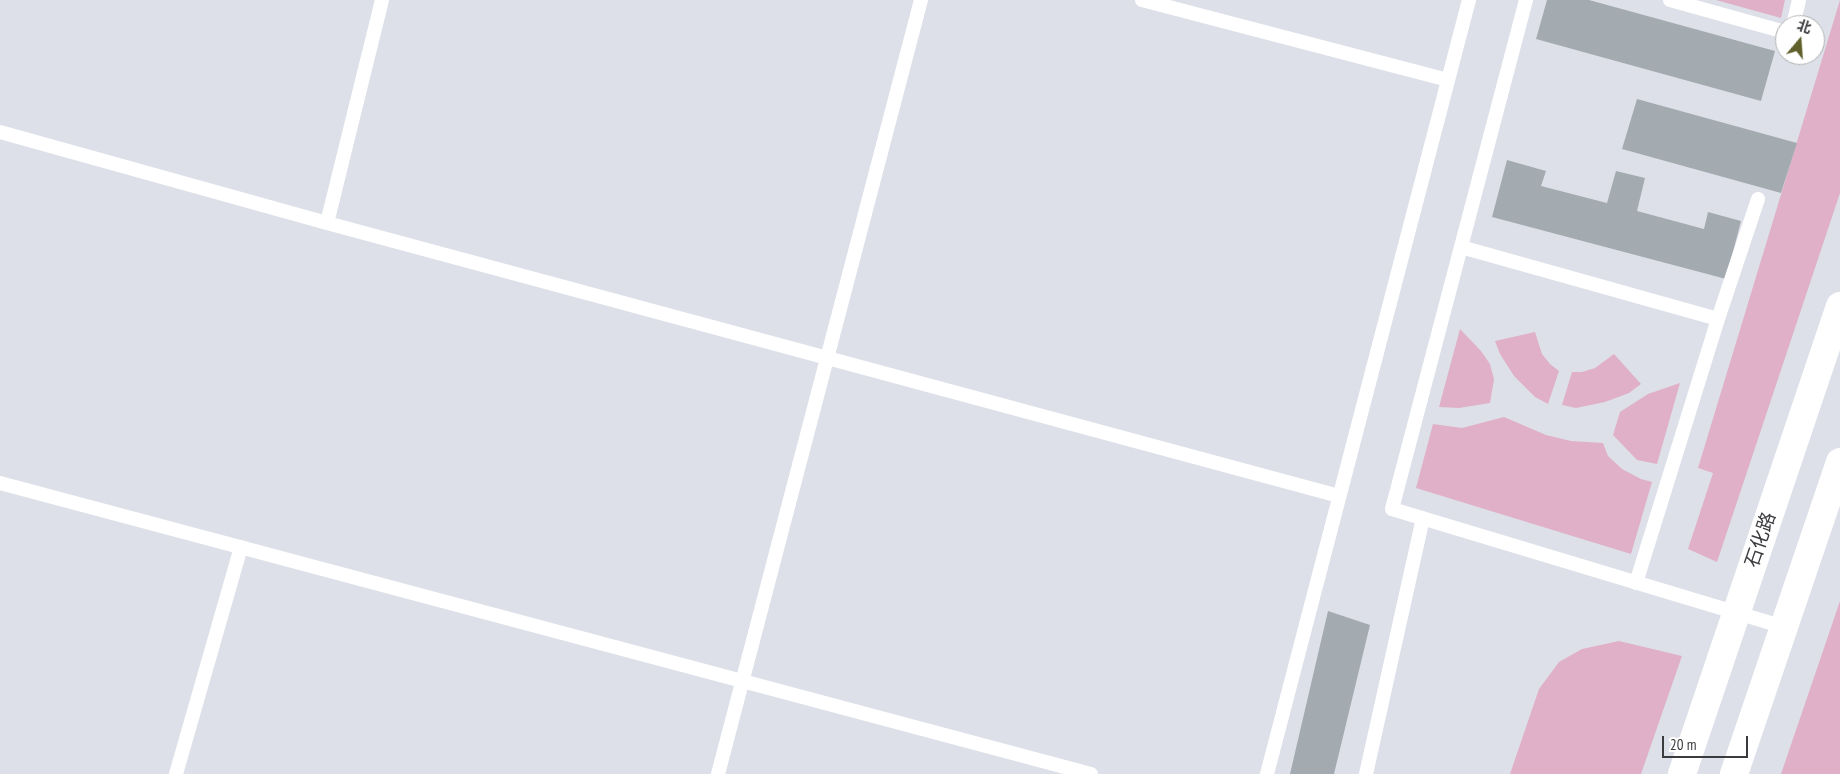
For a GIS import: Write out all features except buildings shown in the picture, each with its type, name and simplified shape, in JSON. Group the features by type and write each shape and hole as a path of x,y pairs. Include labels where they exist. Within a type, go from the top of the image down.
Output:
{"main road":[{"name":"石化路","path":"1682,774 1840,306"},
{"path":"1734,774 1840,462"}],"lane":[{"path":"327,223 382,0"},
{"path":"718,774 921,0"},
{"path":"1142,0 1448,80"},
{"path":"1267,774 1469,0"},
{"path":"1526,0 1392,509 1784,627"},
{"path":"1670,0 1775,29"},
{"path":"1795,15 1799,0"},
{"path":"0,132 327,223 1339,496"},
{"path":"1636,583 1718,319 1758,199"},
{"path":"1461,247 1718,319"},
{"path":"0,482 1091,774"},
{"path":"1366,774 1423,518"},
{"path":"176,774 241,547"}],"shaded area":[{"path":"1716,0 1785,0 1782,15 1775,16"},
{"path":"1840,0 1840,193 1717,562 1688,549 1713,473 1698,468 1820,65 1825,65 1825,49"},
{"path":"1460,329 1481,351 1490,364 1494,379 1490,403 1459,408 1439,407"},
{"path":"1535,332 1542,354 1559,371 1548,404 1535,397 1514,376 1500,354 1495,341"},
{"path":"1614,354 1641,384 1629,393 1605,402 1576,408 1562,405 1572,372 1582,372 1595,368"},
{"path":"1680,383 1657,464 1637,460 1613,435 1620,412 1648,394"},
{"path":"1504,417 1546,435 1571,441 1603,443 1608,456 1622,469 1641,479 1652,482 1631,554 1416,488 1433,424 1462,428"},
{"path":"1840,601 1840,774 1781,774"},
{"path":"1619,641 1682,656 1641,774 1510,774 1539,689 1559,662 1582,649"}]}
